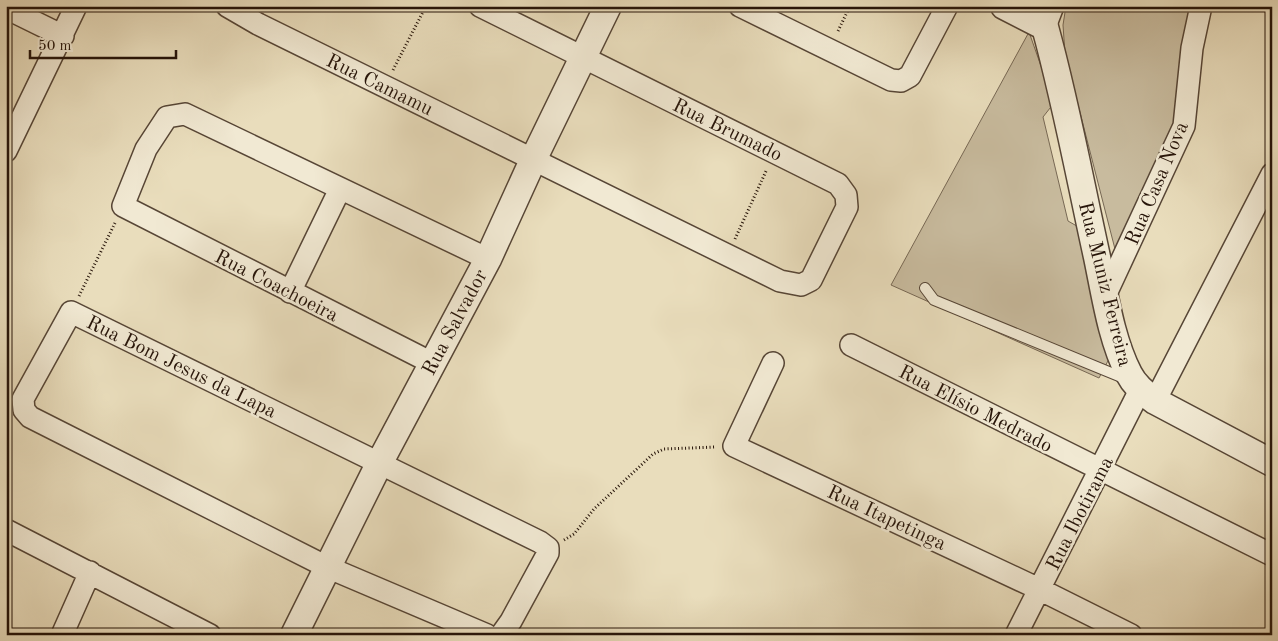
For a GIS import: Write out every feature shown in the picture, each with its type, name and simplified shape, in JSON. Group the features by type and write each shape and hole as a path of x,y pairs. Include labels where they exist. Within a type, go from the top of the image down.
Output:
{"street":[{"path":"8,142 63,36 76,6"},
{"name":"Rua Camamu","path":"227,6 245,17 534,158"},
{"path":"480,6 582,58"},
{"name":"Rua Salvador","path":"294,635 380,462 488,259 534,158 608,6"},
{"path":"740,6 890,80 904,80 914,69 947,6"},
{"name":"Rua Muniz Ferreira","path":"1004,6 1049,17 1058,76 1106,296 1122,358 1143,391"},
{"name":"Rua Casa Nova","path":"1106,296 1184,126 1192,48 1201,6"},
{"path":"6,8 63,36"},
{"name":"Rua Brumado","path":"582,58 838,184 847,200 842,219 816,271 811,280 801,285 793,285 727,255"},
{"path":"123,206 146,148 160,126 167,117 185,114 488,259"},
{"path":"534,158 727,255"},
{"name":"Rua Ibotirama","path":"1016,635 1143,391 1272,174"},
{"path":"290,292 340,188"},
{"name":"Rua Coachoeira","path":"123,206 432,363"},
{"name":"Rua Bom Jesus da Lapa","path":"487,635 327,567 30,417 24,410 23,399 71,312 380,462 540,542 548,548"},
{"name":"Rua Elísio Medrado","path":"851,345 1272,555"},
{"path":"734,446 772,363"},
{"path":"1143,391 1272,463"},
{"name":"Rua Itapetinga","path":"734,446 1039,589 1131,635"},
{"path":"6,530 210,635"},
{"path":"501,635 534,578 548,552 548,548"},
{"path":"62,635 90,572"}],"lane":[{"path":"925,288 934,300 1143,391"}],"path":[{"path":"385,86 426,6"},
{"path":"828,50 850,6"},
{"path":"727,255 774,153"},
{"path":"71,312 123,206"},
{"path":"548,548 574,534 594,509 653,454 664,449 734,446"}],"shaded area":[{"path":"1066,6 1195,6 1175,130 1116,253 1065,54 1063,25"},
{"path":"1029,32 1054,103 1043,117 1068,221 1082,229 1110,357 1099,378 891,285"}]}
